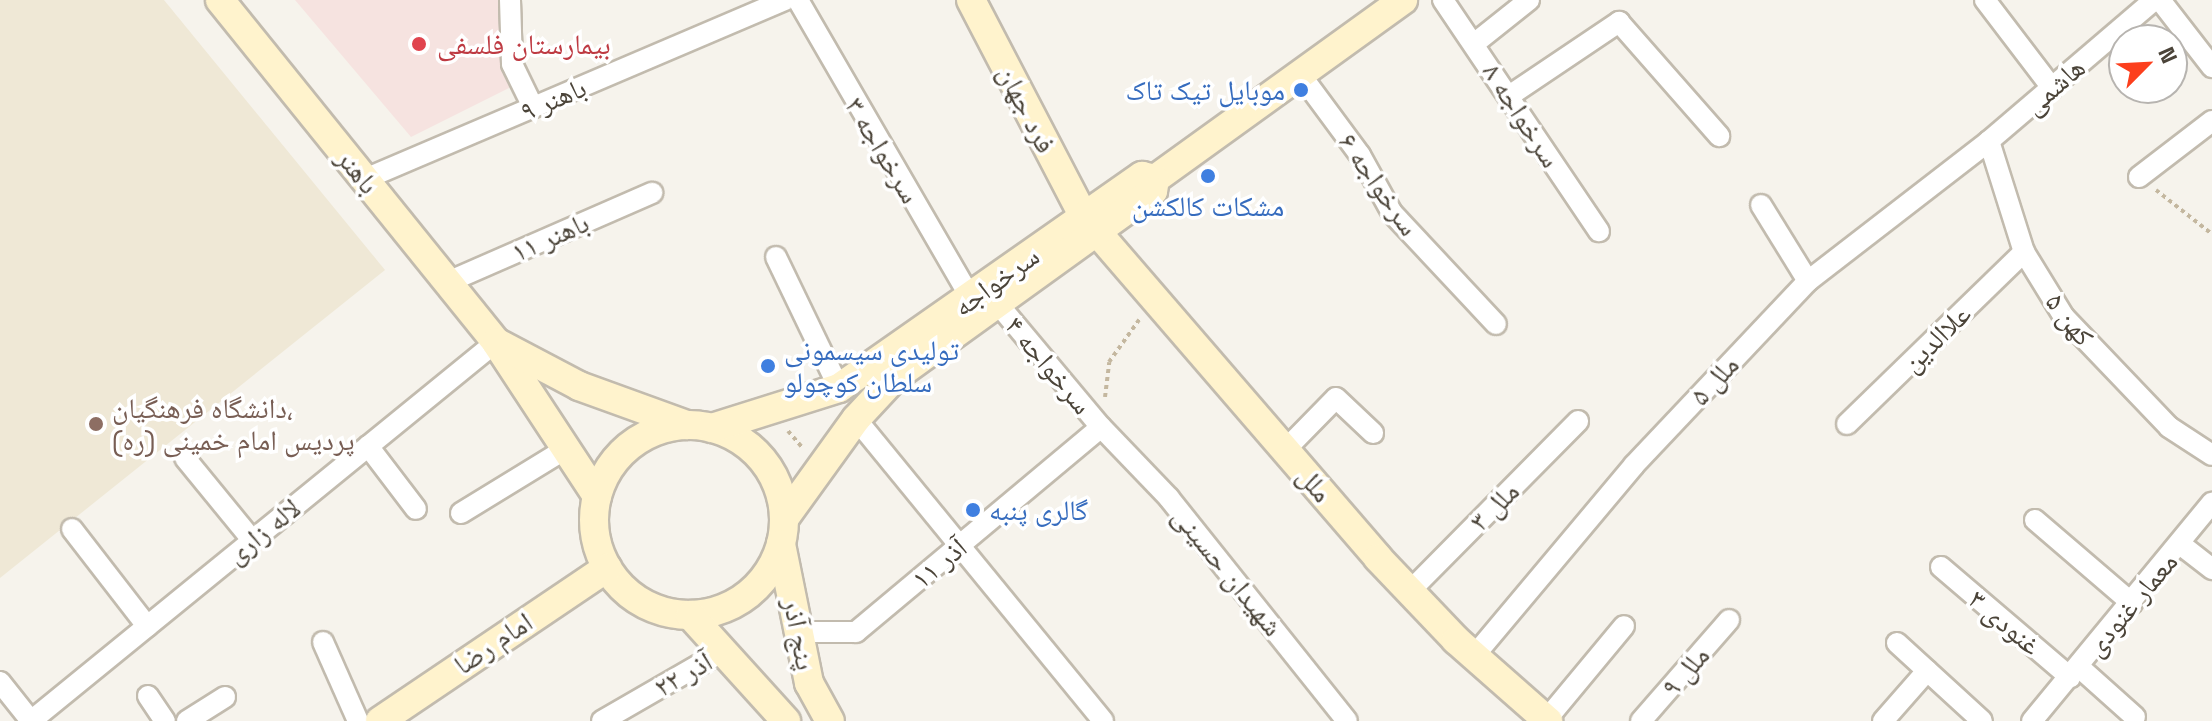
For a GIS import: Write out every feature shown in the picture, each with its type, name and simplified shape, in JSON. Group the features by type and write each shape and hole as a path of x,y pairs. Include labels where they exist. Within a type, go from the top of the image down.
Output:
{"main road":[{"name":"باهنر","path":"220,0 496,342 597,496"},
{"name":"فرد جهان","path":"971,0 1090,225"},
{"name":"سرخواجه","path":"700,426 769,410 839,388 984,301 1403,0"},
{"name":"ملل","path":"1090,225 1410,591 1474,656 1547,720"},
{"name":"سرخواجه","path":"782,532 820,468 856,419 895,377 984,301"},
{"name":"باهنر","path":"496,342 579,386 700,426"},
{"path":"700,426 755,452 780,494 782,532 772,567 747,595 714,612 690,615 642,603 607,568 594,521 597,496 606,473 630,446 663,428 700,426"},
{"name":"پنج آذر","path":"782,532 809,683 830,721"},
{"name":"امام رضا","path":"380,721 607,568"},
{"name":"پنج آذر","path":"690,615 786,721"}],"street":[{"path":"510,0 512,64 533,107"},
{"name":"۹ باهنر","path":"365,179 785,0"},
{"name":"سرخواجه ۳","path":"798,0 984,301"},
{"name":"۸ سرخواجه","path":"1443,0 1475,43 1599,231"},
{"path":"1475,43 1529,0"},
{"path":"1985,0 2052,88"},
{"path":"2157,0 2212,67"},
{"name":"هاشمی","path":"1989,141 2157,0"},
{"path":"1509,96 1619,22 1719,136"},
{"name":"سرخواجه ۶","path":"1300,74 1360,155 1392,213 1496,324"},
{"path":"2139,177 2212,121"},
{"name":"۵ کهن","path":"1989,141 2024,252 2064,317 2169,427 2212,455"},
{"name":"ملل ۵","path":"1474,656 1634,465 1808,281 1989,141"},
{"name":"باهنر ۱۱","path":"448,282 652,193"},
{"path":"1761,205 1808,281"},
{"name":"علاالدین","path":"1847,424 2024,252"},
{"path":"776,257 839,388"},
{"name":"سرخواجه ۴","path":"984,301 1101,427"},
{"name":"لاله زاری","path":"31,721 496,342"},
{"path":"1286,449 1336,398 1373,433"},
{"path":"856,419 962,544 1103,721"},
{"name":"ملل ۳","path":"1410,591 1578,421"},
{"name":"آذر ۱۱","path":"801,632 856,632 1101,427"},
{"name":"شهیدان حسینی","path":"1101,427 1169,498 1347,721"},
{"path":"368,446 416,509"},
{"path":"461,513 567,448"},
{"path":"185,458 252,540"},
{"name":"معمار غنودی","path":"2032,721 2212,503"},
{"path":"2035,520 2132,603"},
{"path":"72,529 147,626"},
{"path":"2180,544 2212,569"},
{"name":"۳ غنودی","path":"1941,567 2135,717"},
{"name":"ملل ۹","path":"1641,721 1729,620"},
{"path":"1547,720 1624,626"},
{"path":"323,642 358,721"},
{"path":"1897,643 1982,721"},
{"name":"۲۲ آذر","path":"602,721 723,651"},
{"path":"1883,721 1927,671"},
{"path":"0,682 31,721"},
{"path":"148,696 165,721"},
{"path":"187,721 225,697"}],"path":[{"path":"2139,177 2212,234"},
{"path":"1101,427 1109,362 1156,297"},
{"path":"769,410 820,468"}],"shaded area":[{"name":"دانشگاه فرهنگیان، پردیس امام خمینی (ره)","path":"0,0 164,0 385,270 0,578"},
{"name":"بیمارستان فلسفی","path":"295,0 501,0 509,88 411,137"}],"place":[{"name":"بیمارستان فلسفی","path":"419,44"},
{"name":"موبایل تیک تاک","path":"1301,90"},
{"name":"مشکات کالکشن","path":"1208,176"},
{"name":"تولیدی سیسمونی سلطان کوچولو","path":"768,366"},
{"name":"دانشگاه فرهنگیان، پردیس امام خمینی (ره)","path":"96,424"},
{"name":"گالری پنبه","path":"973,510"}]}
